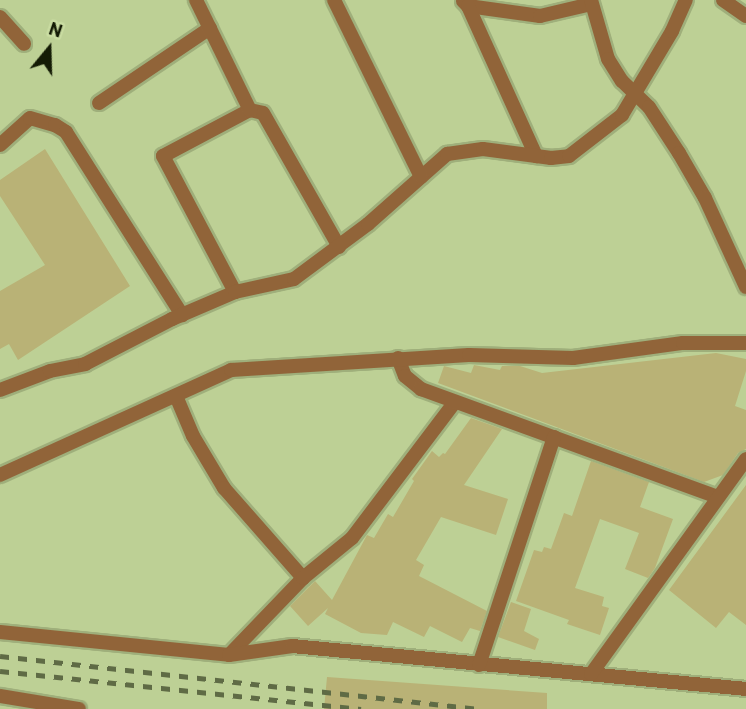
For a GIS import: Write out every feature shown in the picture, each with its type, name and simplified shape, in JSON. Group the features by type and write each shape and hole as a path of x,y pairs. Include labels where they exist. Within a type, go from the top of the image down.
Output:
{"street":[{"path":"196,0 250,110"},
{"path":"334,0 421,177"},
{"path":"0,390 50,371 85,363 235,292 293,279 339,247 447,154 483,149 536,156 569,156 622,115 672,31 686,0"},
{"path":"723,0 746,16"},
{"path":"465,3 540,16 591,2 608,59 649,107 705,198 746,287"},
{"path":"465,3 536,156"},
{"path":"0,17 24,44"},
{"path":"99,103 210,28"},
{"path":"235,292 163,156 250,110 263,113 339,247"},
{"path":"0,145 30,118 55,125 65,132 182,315"},
{"path":"0,475 231,370 398,358 495,355 573,358 683,343 746,343"},
{"path":"398,358 405,376 413,383 454,403 717,497"},
{"path":"176,396 193,436 224,488 303,578"},
{"path":"229,655 303,578 352,538 454,403"},
{"path":"478,665 554,437"},
{"path":"591,674 746,459"},
{"path":"0,632 229,655 292,646 746,689"},
{"path":"0,696 79,709"}],"building":[{"path":"45,149 130,286 18,360 9,344 0,349 0,291 45,265 0,196 0,180"},
{"path":"716,353 746,359 746,371 735,406 746,410 746,449 738,453 723,475 704,482 438,383 444,366 471,373 474,365 500,370 502,366 520,366 542,373"},
{"path":"471,418 502,429 464,485 508,499 496,535 441,517 416,560 424,565 419,576 487,611 480,631 470,628 462,642 430,626 424,637 393,622 387,635 361,633 325,614 328,608 308,626 290,606 315,581 332,600 367,535 374,538 388,514 393,517 414,481 412,479 432,451 439,457 445,454"},
{"path":"591,461 649,482 640,507 673,519 655,568 648,578 625,569 639,533 600,519 575,588 604,597 602,606 609,608 600,635 567,624 569,620 516,601 534,550 542,552 544,547 551,549 564,513 572,516"},
{"path":"746,485 746,625 729,612 716,628 669,590"},
{"path":"511,602 531,609 524,631 539,639 535,650 498,637"},
{"path":"327,677 547,693 547,709 324,709"}],"railway":[{"path":"0,656 479,709"},
{"path":"0,671 361,709"}]}
